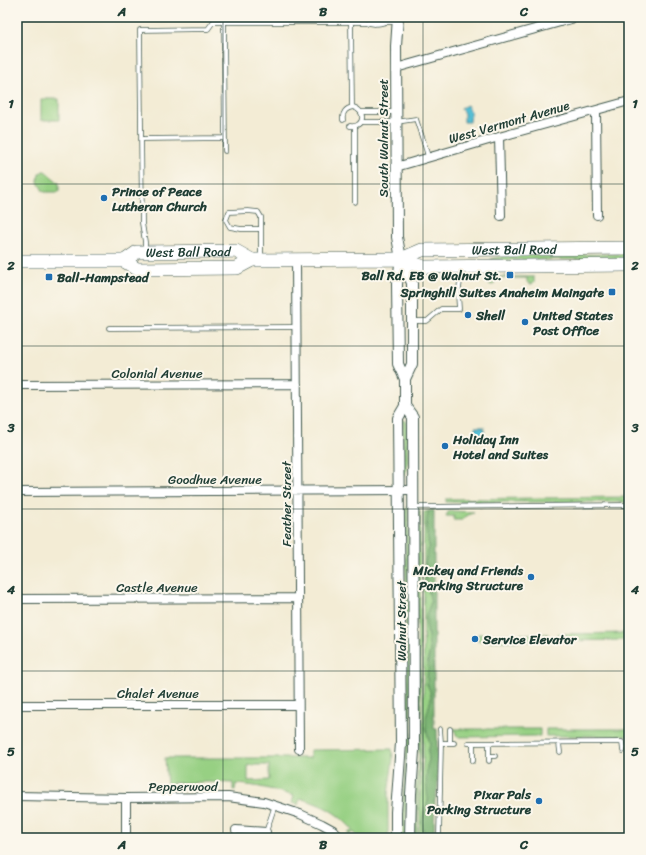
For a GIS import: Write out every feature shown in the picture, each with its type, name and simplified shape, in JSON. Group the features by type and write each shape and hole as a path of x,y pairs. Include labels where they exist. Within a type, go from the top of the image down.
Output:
{"main road":[{"name":"West Ball Road","path":"401,259 422,250 629,248"},
{"name":"West Ball Road","path":"124,261 137,252 236,251 257,260"},
{"name":"West Ball Road","path":"17,261 124,261 137,269 237,268 257,260 401,259 424,267 629,265"}],"street":[{"path":"396,68 578,17"},
{"name":"South Walnut Street","path":"398,20 396,46 396,167 397,237 401,259"},
{"name":"West Vermont Avenue","path":"396,167 629,101"},
{"path":"596,110 597,215"},
{"path":"499,137 501,216"},
{"name":"Walnut Street","path":"401,259 412,283 412,364 405,379"},
{"name":"Walnut Street","path":"396,838 396,812 401,743 398,418 405,406 405,379 398,364 397,284 401,259"},
{"name":"Feather Street","path":"296,260 299,749"},
{"name":"Colonial Avenue","path":"17,385 297,384"},
{"name":"Walnut Street","path":"405,406 412,417 414,507 414,751 410,838"},
{"name":"Goodhue Avenue","path":"17,492 413,490"},
{"name":"Castle Avenue","path":"17,599 298,598"},
{"name":"Chalet Avenue","path":"17,705 298,705"},
{"name":"Pepperwood","path":"17,796 126,798 228,797 264,802 300,814 333,830 340,838"},
{"path":"126,798 126,838"},
{"path":"236,830 265,835"}],"lane":[{"path":"145,252 142,223 140,30 208,29 214,22 366,22 371,24 381,24 398,20"},
{"path":"224,22 225,151"},
{"path":"351,22 352,107"},
{"path":"343,120 344,111 352,107 357,108 361,112 416,119 420,135 429,158"},
{"path":"361,112 361,122"},
{"path":"355,202 353,126 361,122 396,117"},
{"path":"141,139 225,138"},
{"path":"257,260 261,229 261,217 258,212 229,212 226,220 230,227 241,229 261,229"},
{"path":"412,321 427,321 441,309 459,309 458,294 461,267"},
{"path":"108,328 297,327"},
{"path":"414,507 629,505"},
{"path":"438,838 441,744 440,729"},
{"path":"441,744 452,743 450,729"},
{"path":"559,742 560,752"},
{"path":"468,743 622,742 623,751"},
{"path":"473,743 473,761"},
{"path":"489,743 489,761"},
{"path":"489,756 495,756"},
{"path":"265,835 275,805"}],"green space":[{"path":"41,99 59,99 59,120 41,120"},
{"path":"43,171 59,183 58,192 43,191 38,182 39,174"},
{"path":"629,254 629,259 491,260 507,255"},
{"path":"489,277 534,277 534,282 529,284 527,282 527,278 495,278 494,284 492,285 489,284"},
{"path":"404,420 407,423 408,461 405,475 403,476 403,421"},
{"path":"629,497 629,502 446,502 446,499"},
{"path":"407,507 411,748 405,838 402,838 406,757 407,693 405,511"},
{"path":"434,510 434,729 437,729 438,787 435,801 434,838 424,838 422,822 428,802 426,780 429,760 428,751 430,745 426,728 426,717 431,699 427,684 428,659 430,651 426,615 431,602 425,576 425,563 429,547 426,528 428,511"},
{"path":"420,511 421,753 417,838 414,838 416,787 419,759 416,521 419,520 419,517 417,517 417,512"},
{"path":"428,511 426,528 429,547 425,563 425,576 431,602 430,651 428,659 427,684 431,699 429,707 430,745 427,766 428,802 422,822 424,838 419,838 420,795 423,760 424,512"},
{"path":"448,512 474,512 462,520 454,520 454,516 446,516"},
{"path":"629,633 629,640 557,641 557,634"},
{"path":"478,634 548,634 548,641 478,641"},
{"path":"454,729 540,729 540,736 459,737"},
{"path":"546,729 629,729 629,736 546,736"},
{"path":"392,749 393,759 388,794 388,838 358,838 354,832 349,835 348,833 353,830 341,818 329,810 300,798 298,805 292,803 294,796 251,785 236,784 235,790 233,790 233,783 172,783 172,790 163,790 163,788 167,786 165,758 310,758 310,750","holes":["248,765 269,765 269,780 248,781"]}],"water":[{"path":"467,105 471,112 470,122 464,122 464,114 461,108"},
{"path":"475,427 484,427 484,441 475,441"}],"place":[{"name":"Prince of Peace Lutheran Church","path":"104,198"},
{"name":"Ball Rd. EB @ Walnut St.","path":"510,275"},
{"name":"Ball-Hampstead","path":"49,277"},
{"name":"Springhill Suites Anaheim Maingate","path":"612,292"},
{"name":"Shell","path":"468,315"},
{"name":"United States Post Office","path":"525,322"},
{"name":"Holiday Inn Hotel and Suites","path":"445,446"},
{"name":"Mickey and Friends Parking Structure","path":"531,577"},
{"name":"Service Elevator","path":"475,639"},
{"name":"Pixar Pals Parking Structure","path":"539,801"}]}
